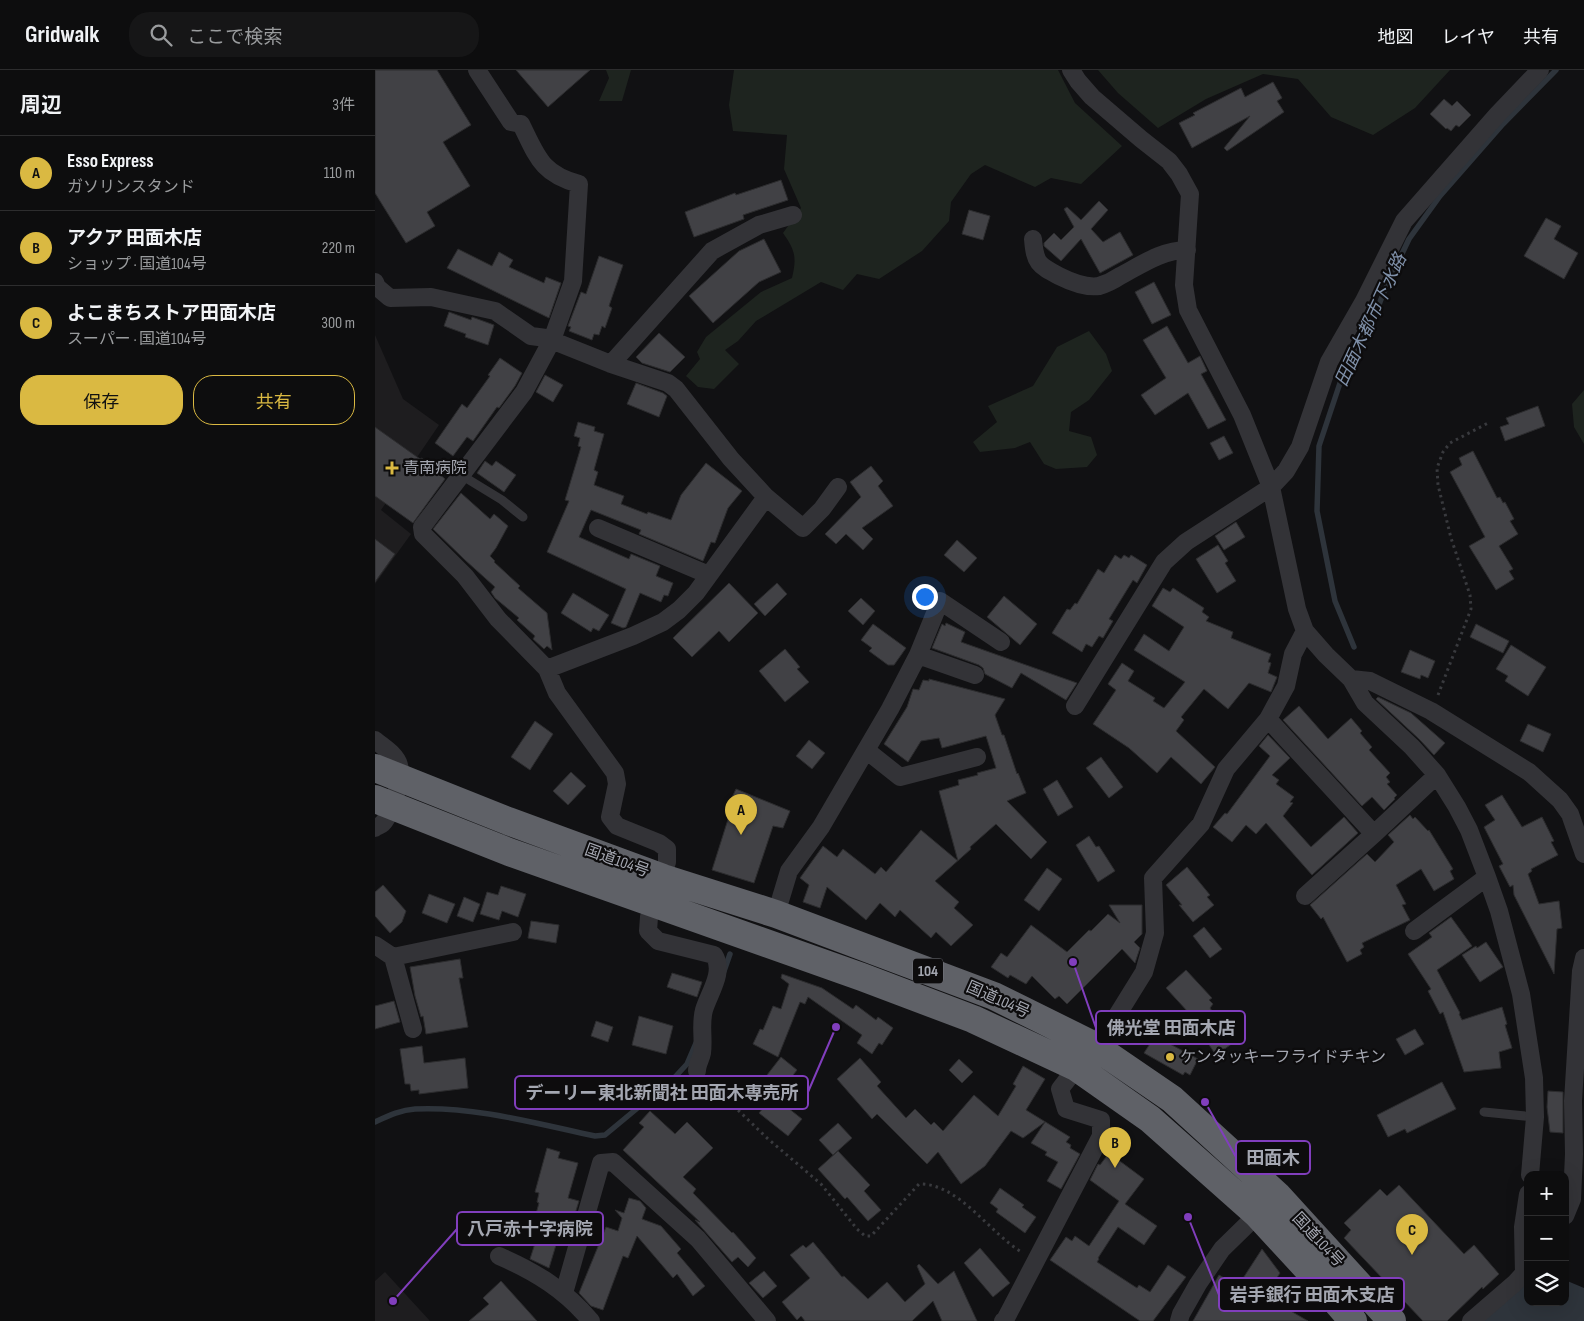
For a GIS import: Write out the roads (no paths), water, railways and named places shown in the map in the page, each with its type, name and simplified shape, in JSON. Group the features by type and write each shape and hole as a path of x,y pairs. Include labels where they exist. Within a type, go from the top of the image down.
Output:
{"highway":[{"name":"国道104号","path":"375,768 508,821 663,878 776,914 994,996 1093,1045 1173,1098 1277,1195 1392,1321"},
{"name":"国道104号","path":"380,811 509,852 862,977 973,1019 1076,1067 1150,1119 1257,1214 1353,1321"}],"street":[{"path":"477,70 511,122 521,124 539,159 546,168 563,180 579,184 573,281 553,340 524,392 422,526 423,534 465,576 498,619 547,669 557,693 615,773 617,784 610,817 617,826 659,843 667,849 667,862 647,924 648,931 658,941 713,955 717,961 718,970 701,1024 702,1055 697,1064 697,1071"},
{"path":"1071,70 1092,97 1169,161 1190,194 1184,286 1188,310 1242,415 1271,487 1297,609 1305,630 1326,655 1351,679 1365,703 1412,747 1437,774 1469,830 1499,911 1521,994 1534,1078 1535,1117 1530,1171"},
{"path":"1075,706 1164,562 1186,542 1271,487 1286,471 1300,446 1329,362 1364,301 1404,221 1480,134 1540,70"},
{"path":"611,364 713,251 725,242 759,225 793,215"},
{"path":"1033,239 1034,255 1042,268 1067,280 1089,286 1100,286 1114,280 1163,253 1187,250"},
{"path":"375,282 377,287 390,298 431,297 495,311 531,336 553,340 611,364 668,383 676,388 731,459 766,497 803,528 822,509 838,487"},
{"path":"547,669 633,636 663,622 679,610 696,593 766,497"},
{"path":"598,528 709,576"},
{"path":"776,914 789,871 821,826 891,710 918,655 940,601 1001,642"},
{"path":"1005,1321 1101,1136 1101,1120 1066,1110 1060,1089 1118,1014 1144,972 1155,933 1153,878 1201,824 1226,769 1269,719 1286,686 1293,654 1305,630"},
{"path":"918,655 975,675"},
{"path":"1351,679 1370,681 1431,711 1529,772 1560,800 1570,814 1584,854"},
{"path":"1269,719 1374,834"},
{"path":"375,740 392,754 399,764 400,778 380,811"},
{"path":"866,750 900,777 977,757"},
{"path":"1305,896 1437,774"},
{"path":"1414,931 1487,877"},
{"path":"393,957 513,932"},
{"path":"375,945 393,957 413,1029"},
{"path":"1569,1206 1572,1199 1574,1092 1581,971 1584,958"},
{"path":"564,1293 601,1163 613,1162 698,1239 767,1321"},
{"path":"1179,1321 1198,1284 1222,1249 1277,1195"},
{"path":"1525,1216 1523,1227 1525,1261"},
{"path":"499,1256 522,1266 564,1293 591,1321"},
{"path":"1471,1321 1524,1273"}],"lane":[{"path":"461,475 502,500 523,517"},
{"path":"1484,1112 1535,1117"}],"waterway":[{"name":"田面木都市下水路","path":"1354,647 1335,601 1317,511 1319,446 1344,371 1372,323 1383,294 1409,239 1440,196 1503,124 1556,70"},
{"path":"724,971 730,954"},
{"path":"375,1122 394,1114 415,1109 460,1110 529,1121 595,1136 605,1135 675,1077 687,1064 696,1043"}],"place":[{"name":"青南病院","path":"392,468"},
{"name":"Esso Express","path":"741,835"},
{"name":"佛光堂 田面木店","path":"1073,962"},
{"name":"デーリー東北新聞社 田面木専売所","path":"836,1027"},
{"name":"ケンタッキーフライドチキン","path":"1170,1057"},
{"name":"田面木","path":"1205,1102"},
{"name":"アクア 田面木店","path":"1115,1168"},
{"name":"岩手銀行 田面木支店","path":"1188,1217"},
{"name":"よこまちストア田面木店","path":"1412,1255"},
{"name":"八戸赤十字病院","path":"393,1301"}]}
